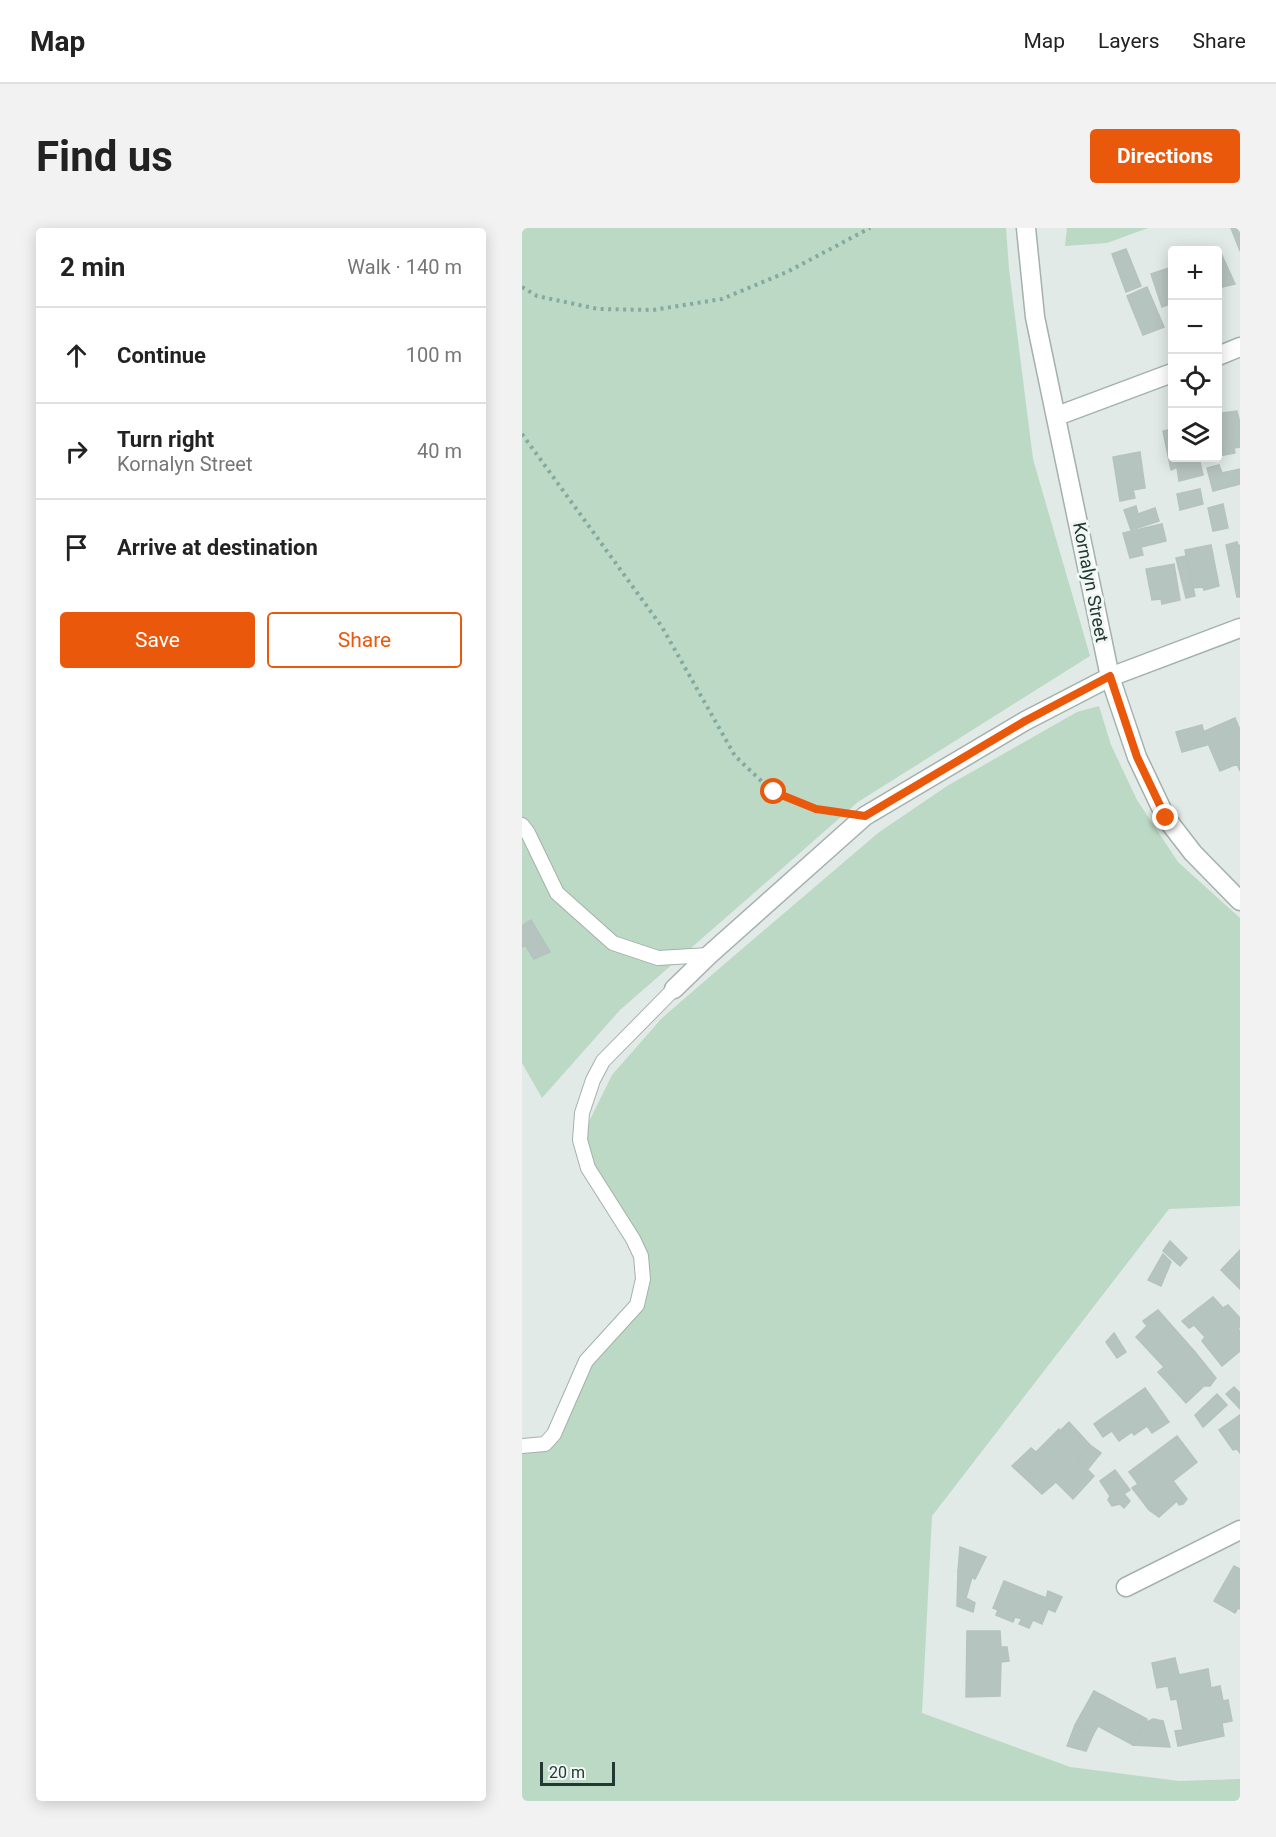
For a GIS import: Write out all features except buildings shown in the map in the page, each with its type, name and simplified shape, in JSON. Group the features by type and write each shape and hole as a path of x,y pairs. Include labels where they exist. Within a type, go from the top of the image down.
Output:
{"street":[{"name":"Kornalyn Street","path":"1026,228 1035,317 1110,676 1137,757 1166,818 1193,853 1240,901"},
{"path":"1222,354 1240,347"},
{"path":"1057,416 1168,375"},
{"path":"674,989 865,816 1025,721 1110,676 1240,628"},
{"path":"1126,1587 1240,1530"}],"lane":[{"path":"522,825 557,893 613,943 658,958 709,955"},
{"path":"522,1446 545,1444 554,1434 586,1361 637,1305 644,1279 641,1256 633,1239 588,1168 580,1140 582,1113 593,1080 603,1061 674,989"}],"path":[{"path":"522,287 537,296 598,309 653,310 722,299 787,272 870,228"},
{"path":"522,434 662,627 735,756 774,792 816,809 865,816"}],"green space":[{"path":"522,228 1006,228 1033,459 1090,656 858,802 620,1010 542,1098 522,1063"},
{"path":"1067,228 1148,228 1107,243 1065,246"},
{"path":"1099,706 1111,745 1137,800 1178,862 1240,918 1240,1206 1169,1209 932,1516 922,1713 1070,1767 1179,1781 1240,1779 1240,1801 522,1801 522,1446 545,1444 578,1379 637,1305 641,1255 580,1140 612,1075 662,1018 878,833 947,786 1077,712"}],"route":[{"path":"774,792 816,809 865,816 1025,721 1110,676 1137,757 1166,818"}]}
